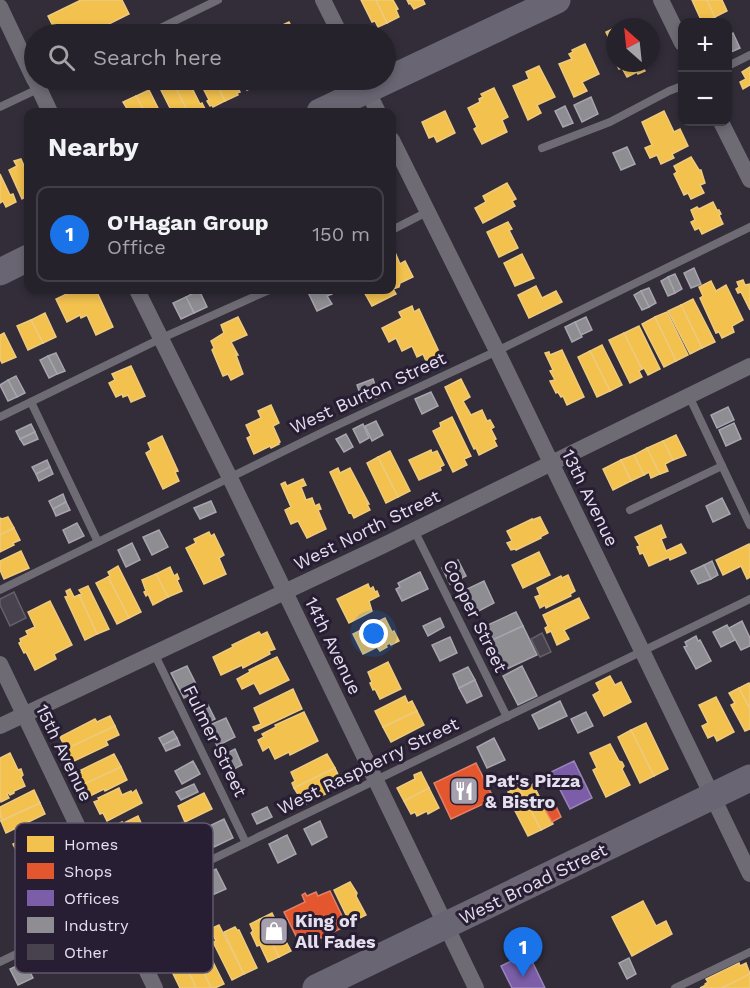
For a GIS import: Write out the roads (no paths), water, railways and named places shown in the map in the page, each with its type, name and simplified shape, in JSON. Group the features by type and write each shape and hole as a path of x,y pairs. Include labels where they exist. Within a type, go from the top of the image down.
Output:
{"main road":[{"path":"396,80 557,0"},
{"path":"331,108 368,94"},
{"path":"0,272 24,260"},
{"name":"West Broad Street","path":"316,988 750,778"}],"street":[{"path":"323,0 335,24"},
{"path":"661,0 678,35"},
{"path":"0,7 24,57"},
{"path":"40,90 48,108"},
{"path":"723,126 750,180"},
{"name":"13th Avenue","path":"396,148 497,351 750,874"},
{"name":"14th Avenue","path":"139,294 476,988"},
{"name":"West North Street","path":"0,726 414,530 750,366"},
{"name":"15th Avenue","path":"0,664 75,823"},
{"name":"15th Avenue","path":"148,973 155,988"}],"lane":[{"path":"169,24 218,0"},
{"path":"732,64 750,55"},
{"path":"542,148 610,122 678,88"},
{"path":"0,107 24,90"},
{"path":"396,228 427,212"},
{"name":"West Burton Street","path":"0,590 750,227"},
{"path":"0,417 162,338 260,294"},
{"path":"688,396 750,525"},
{"path":"31,402 98,542"},
{"path":"630,510 722,466"},
{"name":"Cooper Street","path":"414,530 507,717"},
{"name":"West Raspberry Street","path":"213,859 750,599"},
{"name":"Fulmer Street","path":"154,653 246,843"},
{"path":"675,988 750,952"},
{"name":"West Raspberry Street","path":"0,962 15,955"}],"place":[{"name":"Pat's Pizza & Bistro","path":"464,791"},
{"name":"King of All Fades","path":"274,931"},
{"name":"O'Hagan Group","path":"523,977"}]}
